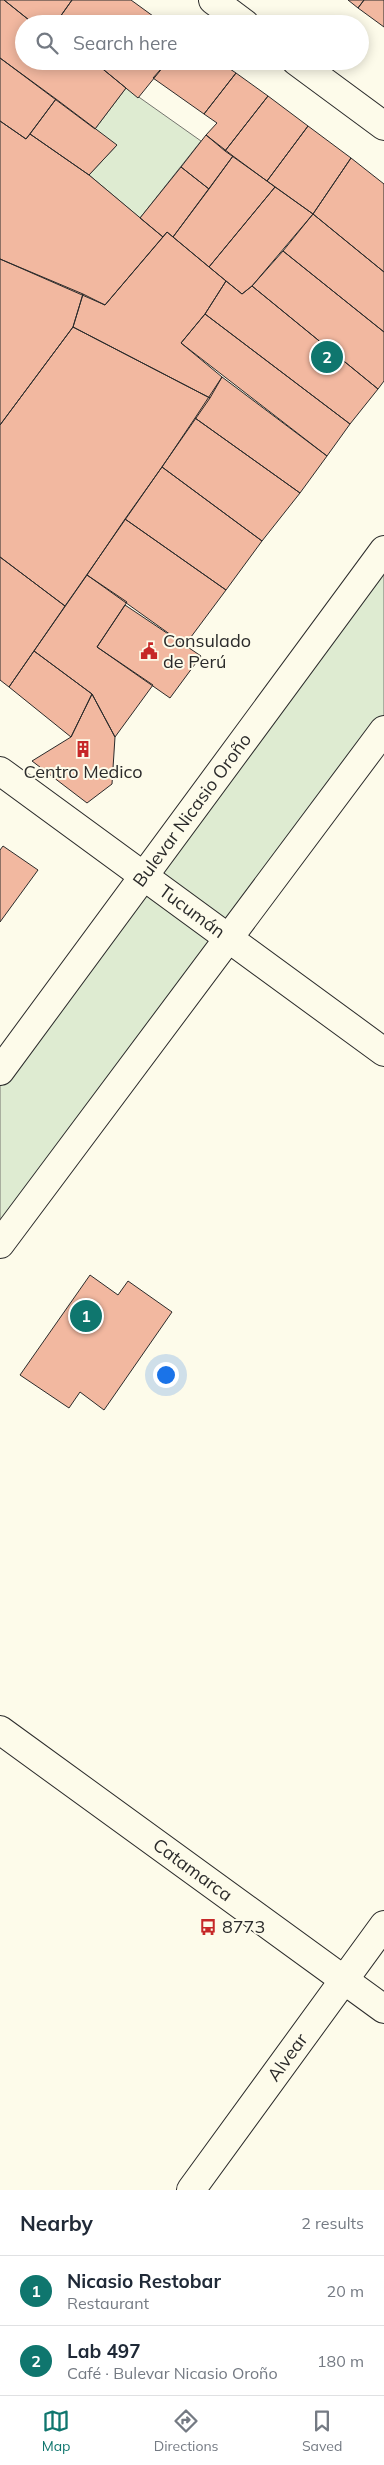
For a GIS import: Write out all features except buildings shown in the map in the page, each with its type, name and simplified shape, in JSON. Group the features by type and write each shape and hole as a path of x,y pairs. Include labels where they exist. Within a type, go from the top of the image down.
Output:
{"main road":[{"path":"213,0 233,15"},
{"path":"308,70 384,126"},
{"name":"Bulevar Nicasio Oroño","path":"0,1071 384,550"},
{"path":"0,1244 384,730"},
{"name":"Tucumán","path":"0,771 144,875 227,939 384,1052"},
{"name":"Catamarca","path":"0,1730 384,2009"},
{"name":"Alvear","path":"191,2190 384,1925"}],"green space":[{"path":"126,88 201,141 140,218 89,175 116,146 95,129"},
{"path":"384,550 384,730 0,1244 0,1071"}],"place":[{"name":"Lab 497","path":"327,357"},
{"name":"Consulado de Perú","path":"149,651"},
{"name":"Centro Medico","path":"83,749"},
{"name":"Nicasio Restobar","path":"86,1316"},
{"name":"8773","path":"208,1927"}]}
